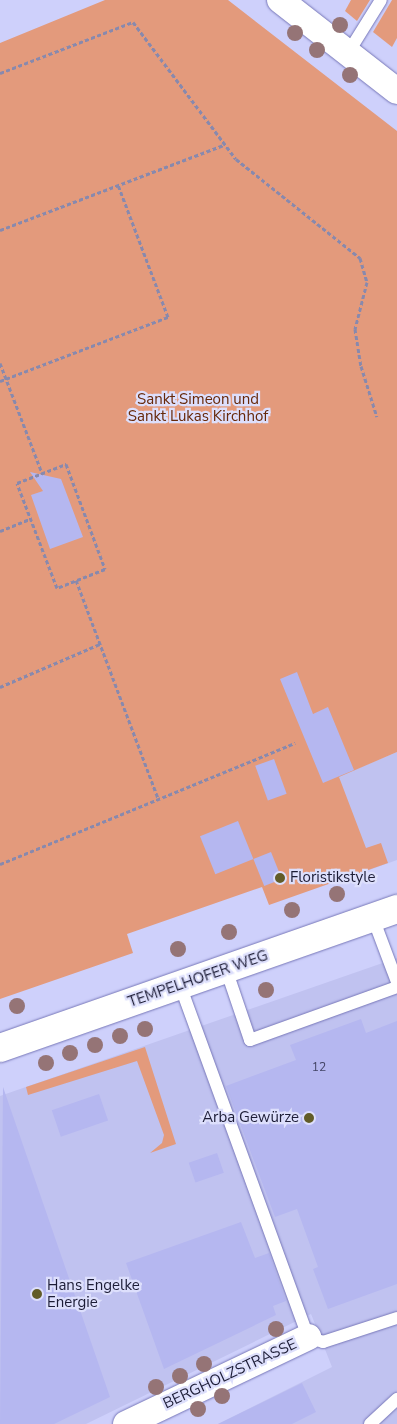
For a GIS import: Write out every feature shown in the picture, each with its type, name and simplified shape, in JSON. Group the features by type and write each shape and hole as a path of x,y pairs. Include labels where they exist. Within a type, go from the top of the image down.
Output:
{"street":[{"path":"280,0 397,91"},
{"name":"TEMPELHOFER WEG","path":"0,1048 385,913"},
{"name":"BERGHOLZSTRASSE","path":"126,1424 308,1337"}],"lane":[{"path":"348,53 381,0"},
{"path":"385,913 397,982"},
{"path":"226,969 250,1040 397,987"},
{"path":"180,985 308,1337 323,1342 397,1318"},
{"path":"370,1424 397,1399"}],"path":[{"path":"0,73 133,22 236,159 360,258 367,282 355,329 360,366 377,417"},
{"path":"0,230 224,145"},
{"path":"0,381 168,317 118,185"},
{"path":"0,363 42,473"},
{"path":"66,464 105,569 56,588 30,519 17,483 66,464"},
{"path":"0,531 30,519"},
{"path":"76,580 158,798"},
{"path":"0,686 100,644"},
{"path":"0,864 295,743"}],"shaded area":[{"path":"397,752 397,860 361,873 323,783"},
{"path":"397,958 397,1424 218,1424 332,1367 311,1314 86,1424 0,1424 0,1096"}],"green space":[{"name":"Sankt Simeon und Sankt Lukas Kirchhof","path":"105,0 228,0 397,131 397,752 339,777 366,848 381,843 388,863 269,905 262,887 127,934 133,953 0,999 0,43"},
{"path":"351,0 370,0 357,21 345,11"},
{"path":"392,0 397,0 397,38 392,47 373,32"},
{"path":"145,1047 176,1144 150,1153 162,1143 164,1135 137,1061 28,1095 26,1087"}],"building":[{"path":"30,472 61,479 83,537 50,549 31,495 43,491"},
{"path":"297,672 313,714 328,707 354,770 323,783 280,679"},
{"path":"274,759 287,794 268,801 255,766"},
{"path":"238,821 253,859 215,874 200,836"},
{"path":"271,852 282,879 264,886 253,859"},
{"path":"361,1019 366,1033 397,1021 397,1284 328,1309 313,1269 318,1267 297,1209 275,1217 226,1086 296,1060 290,1045"},
{"name":"Hans Engelke Energie","path":"3,1087 110,1397 54,1424 0,1424"},
{"path":"99,1094 108,1120 61,1137 52,1110"},
{"path":"217,1153 224,1173 195,1183 189,1163"},
{"path":"241,1222 255,1258 269,1253 286,1301 273,1306 276,1315 164,1369 126,1263"},
{"path":"302,1383 316,1412 292,1424 218,1424"}],"place":[{"name":"Floristikstyle","path":"280,878"},
{"name":"Arba Gewürze","path":"309,1118"},
{"name":"Hans Engelke Energie","path":"37,1294"}]}
